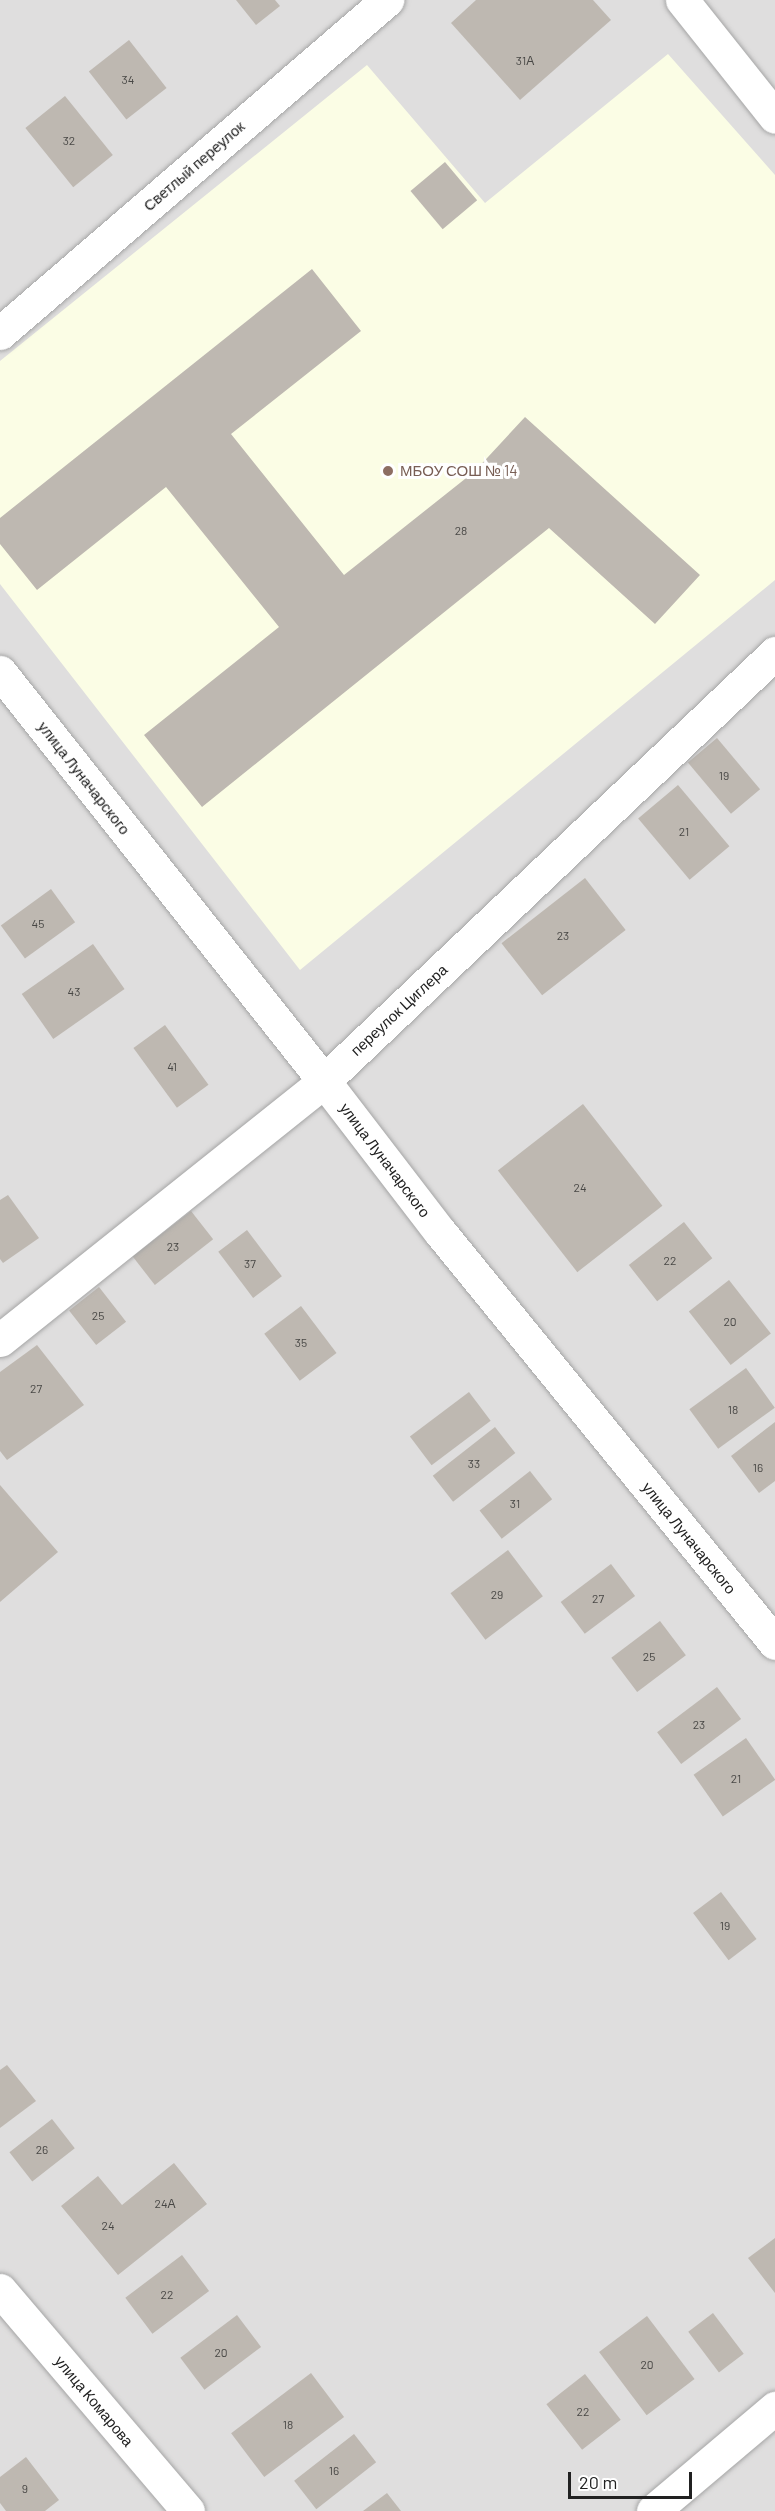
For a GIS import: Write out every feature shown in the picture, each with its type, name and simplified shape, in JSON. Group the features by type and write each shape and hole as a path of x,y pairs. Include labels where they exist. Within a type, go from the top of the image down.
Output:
{"street":[{"name":"Светлый переулок","path":"0,333 387,0"},
{"path":"682,0 775,117"},
{"name":"переулок Циглера","path":"0,1340 324,1081 775,653"},
{"name":"улица Луначарского","path":"0,672 324,1081 440,1232 775,1643"},
{"name":"улица Комарова","path":"0,2290 188,2511"},
{"path":"653,2511 775,2408"}],"shaded area":[{"path":"0,0 775,0 775,2511 0,2511"},
{"name":"МБОУ СОШ № 14","path":"668,54 775,175 775,580 300,970 0,584 0,361 367,65 485,203"}],"building":[{"path":"236,0 275,0 280,6 256,25"},
{"path":"476,0 593,0 611,20 520,100 451,23"},
{"path":"129,40 167,88 126,119 89,71"},
{"path":"65,96 113,155 73,187 25,128"},
{"path":"445,162 477,200 443,229 411,191"},
{"path":"312,269 361,331 231,434 344,575 475,471 525,417 700,575 655,624 549,528 202,807 144,735 279,627 166,487 37,590 0,544 0,518"},
{"path":"717,738 760,789 731,814 688,762"},
{"path":"678,785 729,846 690,880 638,818"},
{"path":"585,878 626,930 542,995 501,943"},
{"path":"51,889 75,922 25,959 1,925"},
{"path":"93,944 125,989 53,1039 22,994"},
{"path":"165,1025 208,1085 177,1108 133,1048"},
{"path":"583,1104 662,1206 577,1272 498,1170"},
{"path":"8,1195 39,1238 3,1263 0,1259 0,1200"},
{"path":"191,1211 213,1239 155,1285 133,1257"},
{"path":"684,1222 712,1258 657,1301 629,1265"},
{"path":"247,1230 282,1276 253,1298 218,1252"},
{"path":"729,1280 771,1334 731,1365 689,1311"},
{"path":"99,1287 126,1322 96,1345 69,1310"},
{"path":"301,1306 337,1353 300,1381 264,1334"},
{"path":"37,1345 84,1405 7,1460 0,1451 0,1372"},
{"path":"746,1368 775,1408 718,1449 689,1409"},
{"path":"469,1392 491,1421 432,1465 410,1437"},
{"path":"775,1422 775,1481 759,1493 731,1456"},
{"path":"495,1427 515,1453 453,1502 433,1476"},
{"path":"530,1471 552,1499 502,1539 480,1510"},
{"path":"0,1485 58,1552 0,1602"},
{"path":"508,1550 543,1596 485,1640 450,1593"},
{"path":"611,1564 635,1596 585,1634 561,1602"},
{"path":"660,1621 686,1655 637,1692 611,1658"},
{"path":"717,1687 741,1719 681,1764 657,1732"},
{"path":"746,1738 775,1780 723,1816 694,1775"},
{"path":"721,1892 757,1939 729,1960 693,1913"},
{"path":"7,2065 36,2101 0,2128 0,2070"},
{"path":"52,2119 75,2148 32,2181 9,2152"},
{"path":"174,2163 207,2204 118,2275 61,2206 98,2176 122,2205"},
{"path":"775,2238 775,2293 748,2258"},
{"path":"182,2255 209,2291 152,2334 125,2298"},
{"path":"713,2313 744,2354 719,2372 688,2332"},
{"path":"237,2315 261,2347 204,2390 180,2358"},
{"path":"647,2316 695,2379 647,2415 599,2352"},
{"path":"311,2373 344,2417 264,2477 231,2433"},
{"path":"585,2374 621,2420 582,2450 546,2404"},
{"path":"354,2434 376,2462 316,2509 294,2481"},
{"path":"26,2457 59,2500 45,2511 6,2511 0,2503 0,2477"},
{"path":"387,2493 401,2511 363,2511"}],"place":[{"name":"МБОУ СОШ № 14","path":"388,471"}]}
